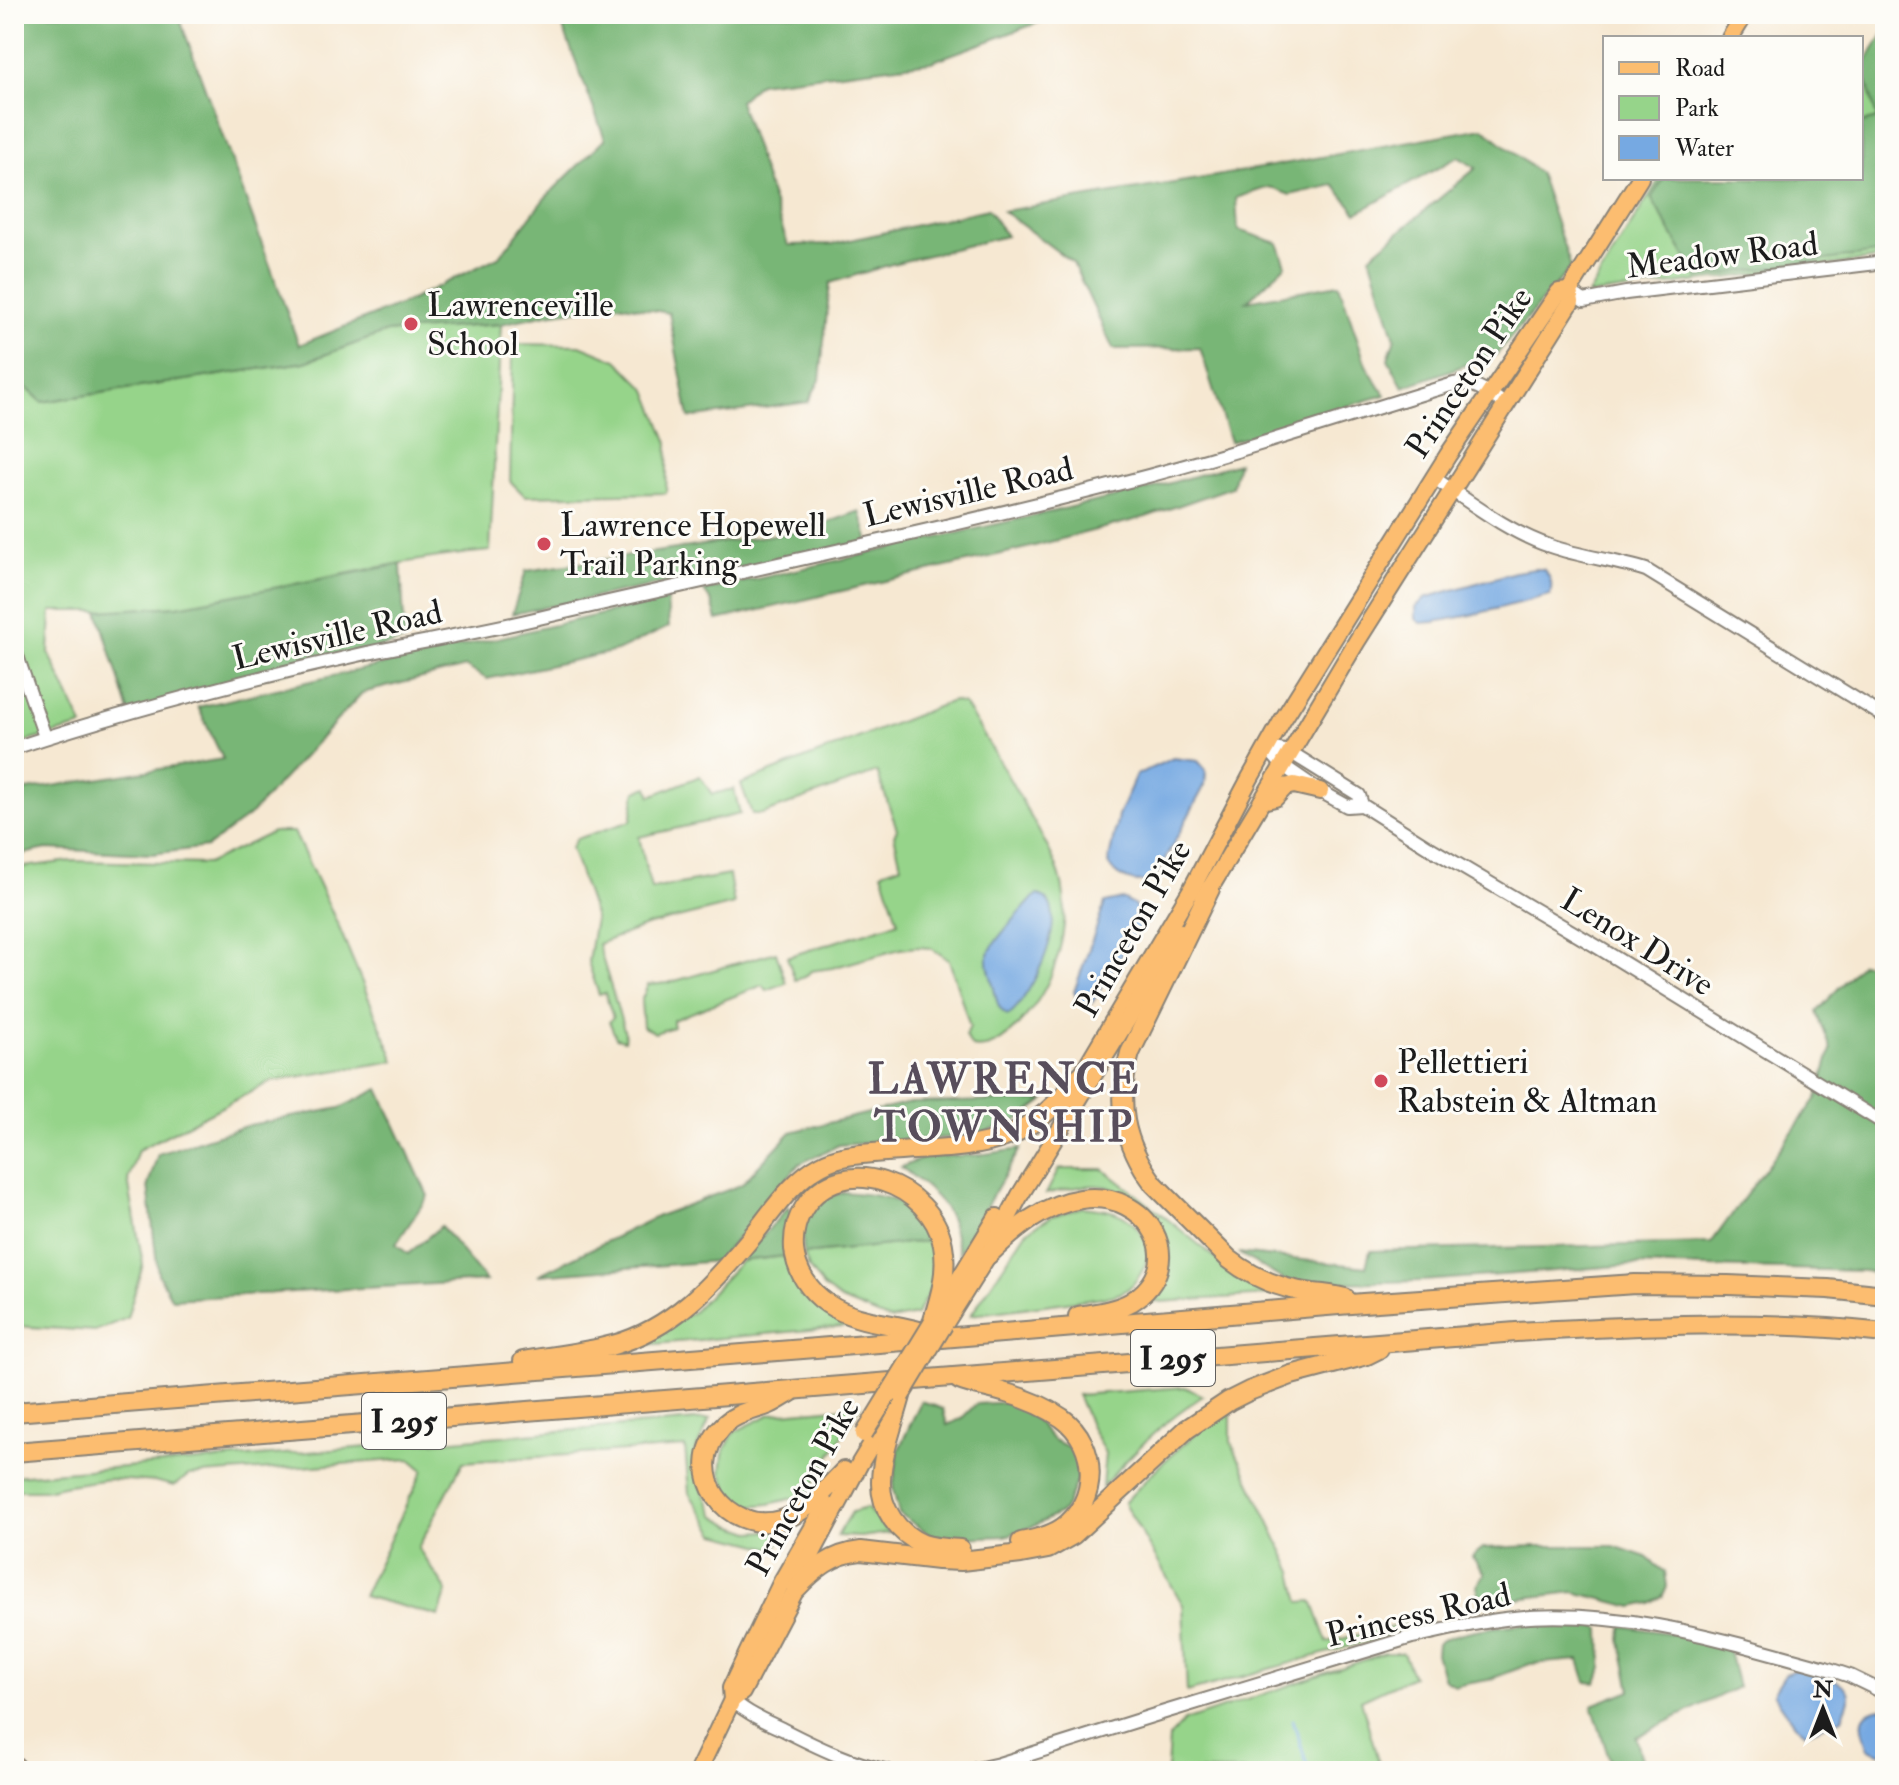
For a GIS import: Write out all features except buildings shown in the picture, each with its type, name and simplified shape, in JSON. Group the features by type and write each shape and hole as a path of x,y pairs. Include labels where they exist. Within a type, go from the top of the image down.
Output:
{"highway":[{"path":"1210,889 1130,1053 1125,1071 1123,1105 1129,1139 1154,1184 1242,1269 1294,1290 1335,1295 1363,1303"},
{"path":"489,1374 514,1362 614,1345 668,1320 705,1291 797,1182 822,1164 851,1155 975,1145 1007,1137 1050,1111 1080,1076"},
{"path":"857,1177 895,1186 920,1203 935,1220 957,1281 937,1330 886,1325 856,1317 834,1308 817,1295 802,1277 794,1255 799,1217 814,1196 834,1182 857,1177"},
{"path":"988,1255 1033,1217 1079,1199 1118,1202 1140,1213 1153,1229 1158,1239 1159,1262 1151,1283 1134,1300 1119,1307 1051,1319 1035,1330"},
{"name":"I 295","path":"14,1412 489,1374 937,1330 1035,1330 1635,1284 1743,1285 1885,1295"},
{"name":"I 295","path":"14,1452 1516,1332 1695,1323 1800,1325 1885,1333"},
{"path":"796,1589 818,1567 852,1552 961,1561 1048,1549 1073,1535 1187,1429 1229,1401 1291,1375 1367,1355 1394,1342"},
{"path":"901,1396 875,1439 883,1500 902,1531 923,1544 960,1549 1018,1543 1053,1533 1069,1522 1084,1502 1090,1479 1088,1456 1078,1434 1049,1411 1008,1393 972,1386 952,1378"},
{"path":"795,1389 771,1404 738,1415 721,1427 707,1457 708,1480 713,1492 726,1509 744,1519 778,1521 801,1511 844,1471"}],"main road":[{"path":"1731,36 1745,14"},
{"name":"Princeton Pike","path":"957,1281 988,1255 1020,1195 1190,916 1210,889 1286,758 1571,302 1569,291 1639,180"},
{"name":"Princeton Pike","path":"901,1396 957,1281 1191,890 1267,748 1489,392 1559,292 1569,291"},
{"path":"1261,802 1275,798 1285,787 1294,785 1320,791"},
{"name":"Princeton Pike","path":"698,1771 732,1700 742,1692 800,1576 937,1330"},
{"name":"Princeton Pike","path":"732,1700 731,1688 782,1581 844,1471 875,1439"},
{"path":"14,1764 21,1771"}],"street":[{"name":"Meadow Road","path":"1569,291 1584,301 1626,293 1885,262"},
{"name":"Lewisville Road","path":"14,748 143,708 304,668 502,627 1111,486 1462,382 1489,392 1506,405"},
{"path":"1434,478 1527,537 1646,570 1885,717"},
{"path":"14,647 45,737"},
{"name":"Lenox Drive","path":"1267,748 1359,795 1362,805"},
{"name":"Lenox Drive","path":"1286,758 1320,791 1347,806 1362,805 1885,1124"},
{"name":"Princess Road","path":"968,1771 1412,1637 1453,1627 1516,1618 1589,1616 1661,1625 1826,1668 1885,1693"},
{"path":"732,1700 745,1711 825,1751 889,1771"}],"green space":[{"path":"14,14 178,14 299,345 409,301 500,256 545,198 605,139 558,14 1041,14 1043,21 931,62 759,83 739,101 788,245 833,244 988,209 1006,236 830,283 820,380 808,402 689,418 669,313 618,304 501,324 387,332 305,362 42,402 14,376"},
{"path":"1885,31 1885,252 1698,278 1651,198 1663,180 1863,180 1863,122 1877,119 1863,68"},
{"path":"1885,51 1885,258 1588,295 1659,180 1863,180 1863,87"},
{"path":"1483,128 1539,173 1571,267 1497,354 1403,387 1388,359 1395,338 1370,256 1476,168 1458,157 1357,213 1334,185 1290,195 1269,187 1236,198 1238,230 1278,243 1286,265 1247,301 1339,284 1366,365 1385,395 1230,442 1200,348 1113,349 1073,263 1003,211 1216,176"},
{"path":"501,324 490,551 412,561 178,606 51,611 49,653 83,726 14,745 14,376 42,402 305,362 387,332"},
{"path":"513,344 580,345 617,360 647,390 668,443 666,493 525,496 510,481"},
{"path":"1238,463 1232,487 1146,517 1019,550 717,620 712,602 704,591 1150,489"},
{"path":"860,511 869,542 512,614 526,571 807,530"},
{"path":"401,564 405,641 129,712 98,611 177,606"},
{"path":"667,599 669,627 617,651 487,679 466,667 362,693 251,814 207,847 152,854 47,849 14,856 14,792 223,759 198,707"},
{"path":"952,701 964,704 1038,830 1056,865 1064,903 1064,923 1056,963 1038,1000 1009,1033 995,1043 980,1048 972,1047 965,1036 970,1027 949,960 931,948 900,949 811,971 795,980 787,957 898,922 882,872 901,865 894,835 897,829 877,772 763,814 752,814 741,784"},
{"path":"700,776 712,794 734,789 740,814 639,837 651,889 729,875 734,904 646,926 598,944 625,1033 624,1040 616,1038 609,1021 613,1018 605,993 599,995 588,962 595,918 571,848 576,839 631,821 636,791 648,787 651,796"},
{"path":"273,832 294,832 338,925 395,1061 272,1081 138,1150 128,1180 143,1264 127,1318 95,1331 14,1326 14,872 24,867 71,861 207,864"},
{"path":"776,952 786,983 767,990 763,985 673,1020 673,1027 655,1033 643,1027 641,1001 648,985 668,983"},
{"path":"1861,963 1885,968 1885,1274 1632,1265 1422,1281 1291,1284 1238,1253 1366,1267 1370,1251 1711,1243 1817,1098 1831,1049 1817,1012"},
{"path":"379,1089 428,1196 396,1244 408,1254 441,1226 486,1281 172,1299 158,1274 148,1185 158,1154 249,1125 340,1108"},
{"path":"1045,1100 1015,1122 974,1136 839,1145 799,1164 718,1261 538,1275 658,1216 741,1185 791,1132 910,1103"},
{"path":"1020,1149 959,1253 951,1220 942,1205 901,1167 926,1157 978,1155"},
{"path":"1059,1169 1103,1169 1229,1269 1269,1295 1144,1303 1162,1290 1168,1275 1167,1239 1156,1218 1130,1196 1108,1187 1085,1186 1046,1194"},
{"path":"845,1192 879,1196 897,1202 914,1216 928,1241 804,1254 804,1229 813,1207 826,1197"},
{"path":"788,1207 791,1215 785,1234 786,1256 741,1261"},
{"path":"1083,1207 1121,1215 1133,1223 1143,1236 1148,1255 1141,1274 1133,1284 1111,1296 971,1315 1026,1232 1052,1216"},
{"path":"928,1241 936,1280 916,1315 890,1320 841,1300 823,1287 809,1268 804,1254"},
{"path":"786,1256 793,1278 805,1294 855,1326 633,1346 693,1312 741,1261"},
{"path":"1185,1387 1203,1396 1162,1426 1102,1487 1105,1453 1077,1395"},
{"path":"921,1401 943,1409 947,1425 961,1419 976,1404 1011,1402 1034,1418 1053,1440 1069,1447 1077,1457 1077,1480 1064,1511 1006,1536 937,1539 899,1514 893,1489 898,1451"},
{"path":"860,1406 807,1495 748,1506 729,1491 721,1472 723,1454 734,1432 771,1414"},
{"path":"1231,1411 1231,1442 1293,1572 1300,1602 1312,1601 1327,1642 1411,1623 1405,1631 1187,1692 1183,1605 1124,1503 1195,1434"},
{"path":"710,1419 695,1452 699,1482 715,1515 751,1532 786,1530 775,1549 716,1534 689,1493 685,1447 463,1462 418,1548 447,1591 439,1616 363,1596 423,1470 410,1459 189,1475 174,1486 109,1479 45,1490 14,1490 14,1476"},
{"path":"867,1508 889,1533 837,1536 852,1512"},
{"path":"1614,1546 1646,1557 1665,1572 1667,1586 1662,1597 1633,1607 1574,1592 1489,1605 1480,1602 1477,1586 1485,1573 1472,1557 1483,1548"},
{"path":"1550,1621 1591,1623 1601,1629 1602,1668 1597,1683 1586,1682 1579,1660 1530,1664 1488,1680 1455,1686 1444,1679 1436,1654 1437,1644 1445,1639 1490,1628"},
{"path":"1622,1626 1728,1647 1738,1687 1636,1737 1645,1771 1613,1771 1592,1705 1631,1690 1621,1642"},
{"path":"1385,1653 1403,1653 1413,1676 1361,1700 1381,1771 1167,1771 1169,1738 1184,1721"}],"water":[{"path":"1543,569 1548,575 1550,595 1434,622 1421,623 1416,619 1416,607 1425,598"},
{"path":"1173,758 1198,761 1206,770 1205,785 1156,876 1143,882 1128,880 1114,872 1108,864 1118,816 1136,775"},
{"path":"1038,895 1049,902 1053,916 1046,954 1027,992 1008,1015 998,1004 988,957 1000,936"},
{"path":"1122,899 1141,913 1139,927 1092,1003 1085,1005 1078,1001 1074,992 1105,903"},
{"path":"1796,1669 1838,1681 1844,1686 1849,1699 1842,1718 1806,1733 1795,1724 1773,1693 1785,1674"},
{"path":"1885,1708 1885,1755 1869,1749 1863,1721 1869,1712"}],"waterway":[{"path":"1293,1720 1309,1771"}],"place":[{"name":"Lawrenceville School","path":"411,324"},
{"name":"Lawrence Hopewell Trail Parking","path":"544,544"},
{"name":"Pellettieri Rabstein & Altman","path":"1381,1081"}],"district":[{"name":"LAWRENCE TOWNSHIP","path":"1004,1102"}]}
